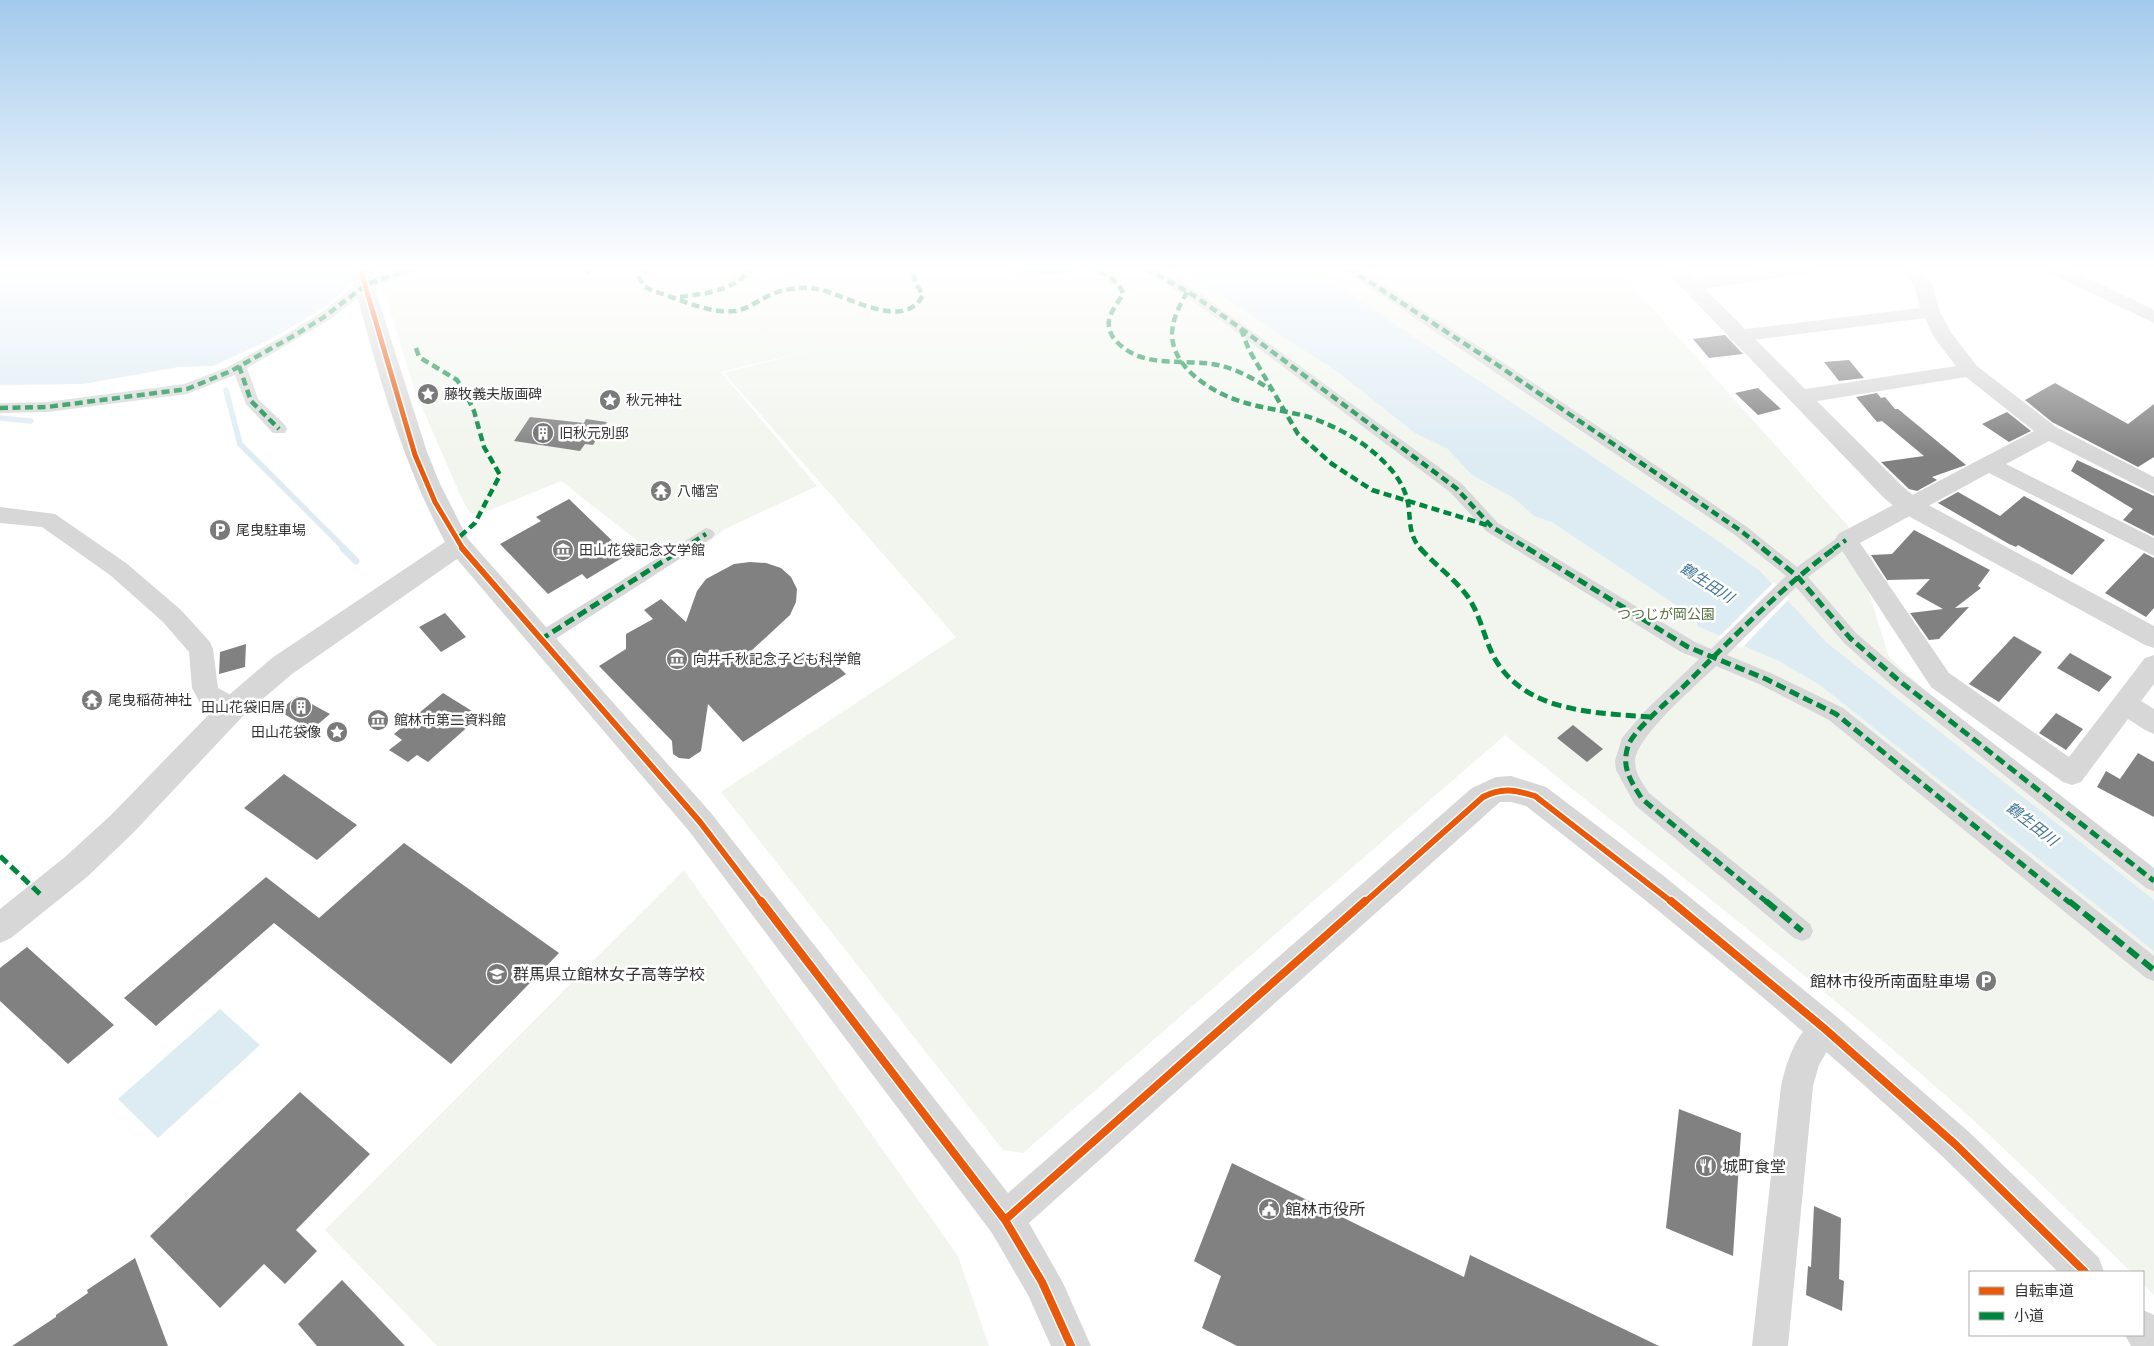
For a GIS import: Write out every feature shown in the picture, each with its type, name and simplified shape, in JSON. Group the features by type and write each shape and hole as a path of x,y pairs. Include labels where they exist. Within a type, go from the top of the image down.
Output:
{"street":[{"path":"0,408 47,407 169,392 204,382 239,366 300,331"},
{"path":"379,331 415,455 435,502 459,545 700,822 1005,1220 1030,1256 1048,1290 1071,1346"},
{"path":"1243,331 1456,488 1492,527 1688,647 1719,653 1836,714 2154,970"},
{"path":"1444,331 1598,432 1741,531 1793,579 1850,638 1897,679 2154,881"},
{"path":"1733,331 1893,492 1910,506 2154,638"},
{"path":"1738,336 1780,331"},
{"path":"1940,331 1970,370 2049,432 2149,476"},
{"path":"239,366 250,401 279,430"},
{"path":"1799,397 1970,370"},
{"path":"1802,931 1652,808 1635,790 1626,770 1625,761 1629,744 1652,717 1793,579 1846,540 1991,465 2049,432"},
{"path":"1991,465 2154,548"},
{"path":"0,515 46,520 118,569 151,596 201,649 205,688 209,696 233,708"},
{"path":"540,640 706,534"},
{"path":"1846,540 1940,680 2072,774 2154,665"},
{"path":"0,928 76,867 122,824 233,708 282,666 459,545"},
{"path":"2125,703 2154,723"},
{"path":"1005,1220 1483,797 1496,790 1511,789 1524,791 1547,803 1654,887 1825,1029 1956,1145 2084,1271"},
{"path":"1770,1346 1796,1086 1803,1059 1811,1044 1825,1029"},
{"path":"2144,1331 2154,1341"}],"green space":[{"name":"つつじが岡公園","path":"396,331 1672,331 1848,526 1889,657 1935,699 2154,869 2154,1295 2144,1285 2144,1271 2130,1271 2001,1146 1920,1073 1766,944 1505,735 1023,1153 1003,1150 721,792 956,637 724,373 826,347 721,372 817,486 723,530 701,549 639,542 561,481 478,515 470,513 462,499 415,391"},
{"path":"684,870 958,1256 989,1346 437,1346 325,1230"}],"water":[{"path":"0,331 285,331 213,366 179,367 83,384 0,385"},
{"name":"鶴生田川","path":"1275,331 1405,331 1718,541 1760,571 1827,643 2154,900 2154,951 1820,685 1779,661 1697,626 1697,619 1552,522 1534,516 1514,498 1472,475 1448,449 1415,433 1339,373"},
{"path":"220,1009 260,1045 158,1138 118,1099"}],"pier":[{"path":"1774,582 1789,599 1742,648 1718,638"}],"building":[{"path":"1725,335 1743,354 1709,358 1693,339"},
{"path":"1849,360 1864,378 1839,381 1824,362"},
{"path":"2055,383 2128,424 2154,404 2154,457 2138,467 2052,422 2025,400"},
{"path":"1758,388 1781,409 1758,415 1735,393"},
{"path":"1877,393 1881,398 1885,397 1895,409 1898,409 1966,465 1932,477 1937,480 1917,491 1909,489 1881,462 1924,456 1882,421 1877,422 1856,397"},
{"path":"2007,412 2031,431 2009,442 1982,424"},
{"name":"旧秋元別邸","path":"530,417 584,423 586,419 607,422 593,445 585,444 580,451 514,441"},
{"path":"2077,460 2154,496 2154,536 2123,520 2133,509 2071,471"},
{"path":"1958,492 2000,516 2024,496 2105,540 2072,575 2018,545 2016,547 2009,544 1938,503"},
{"name":"田山花袋記念文学館","path":"569,499 627,555 587,579 582,574 548,594 500,544 541,521 536,517"},
{"path":"1914,530 1990,570 1978,586 1981,588 1955,608 1969,607 1939,639 1929,640 1910,613 1943,609 1916,594 1930,579 1887,580 1871,555 1892,554"},
{"path":"2144,553 2154,558 2154,608 2146,617 2105,593"},
{"name":"向井千秋記念子ども科学館","path":"766,563 781,568 791,577 797,589 796,602 790,615 737,664 824,653 846,674 743,742 708,704 701,751 689,759 679,758 673,754 672,741 599,666 626,649 626,634 653,619 644,610 661,599 686,622 697,591 706,579 734,564"},
{"path":"445,613 466,637 441,652 419,627"},
{"path":"2014,636 2042,652 1999,702 1969,684"},
{"path":"246,644 245,667 219,674 220,652"},
{"path":"2070,653 2112,677 2099,692 2057,668"},
{"path":"443,693 480,716 428,762 417,755 408,762 389,750 402,740 394,734"},
{"name":"田山花袋旧居","path":"297,696 330,714 311,730 279,711"},
{"path":"2056,713 2083,729 2066,750 2039,733"},
{"path":"1573,725 1603,749 1587,762 1557,738"},
{"path":"2138,753 2154,762 2154,817 2097,787 2106,771 2120,779"},
{"path":"284,774 357,825 317,860 244,808"},
{"path":"404,843 559,953 451,1064 274,923 156,1026 124,998 266,877 319,918"},
{"path":"27,947 114,1025 68,1064 0,1001 0,968"},
{"path":"300,1092 370,1154 296,1230 317,1251 285,1284 264,1264 220,1308 150,1236"},
{"name":"城町食堂","path":"1679,1109 1741,1133 1733,1256 1666,1228"},
{"name":"館林市役所","path":"1232,1163 1464,1277 1470,1255 1659,1346 1237,1346 1202,1328 1221,1276 1194,1261"},
{"path":"1814,1206 1841,1218 1839,1279 1844,1281 1842,1311 1806,1295 1808,1266 1811,1267"},
{"path":"135,1258 168,1346 12,1346 56,1317 56,1315 88,1293 87,1290"},
{"path":"342,1280 405,1346 317,1346 298,1324"}],"waterway":[{"path":"226,390 240,444 345,549"},
{"path":"0,418 31,421"},
{"path":"343,548 356,561"}],"marked path":[{"path":"0,408 47,407 187,389 231,371 302,331"},
{"path":"1110,331 1119,344 1130,352 1142,357 1166,362 1218,365 1232,369 1270,389"},
{"path":"1172,331 1177,353 1192,373 1212,388 1245,403 1284,411 1325,423 1341,430 1384,461 1395,474 1403,489 1408,505 1410,532 1414,541 1468,597 1475,609 1494,657 1512,680 1529,693 1548,702 1568,708 1589,712 1652,717"},
{"path":"1242,331 1249,350 1298,434 1332,464 1372,490 1490,526"},
{"path":"1244,331 1456,488 1492,527 1688,647 1766,679 1836,714 2154,970"},
{"path":"1445,331 1741,531 1797,576 1850,638 1897,679 2154,881"},
{"path":"416,348 419,357 457,380 464,390 474,411 484,447 500,475 475,523 456,540"},
{"path":"239,366 251,401 279,429"},
{"path":"540,640 706,534"},
{"path":"1802,931 1642,799 1630,780 1625,761 1629,744 1652,717 1797,576 1846,540"},
{"path":"0,856 41,895"}],"cycle path":[{"path":"378,331 415,455 435,502 459,545 700,822 1005,1220 1042,1282 1071,1346"},
{"path":"1005,1220 1483,797 1496,790 1511,789 1535,796 1654,887 1825,1029 1956,1145 2084,1271"}],"place":[{"name":"藤牧義夫版画碑","path":"428,394"},
{"name":"秋元神社","path":"610,400"},
{"name":"旧秋元別邸","path":"543,433"},
{"name":"八幡宮","path":"661,491"},
{"name":"尾曳駐車場","path":"220,530"},
{"name":"田山花袋記念文学館","path":"563,550"},
{"name":"向井千秋記念子ども科学館","path":"677,659"},
{"name":"尾曳稲荷神社","path":"92,700"},
{"name":"田山花袋旧居","path":"301,707"},
{"name":"館林市第二資料館","path":"378,720"},
{"name":"田山花袋像","path":"337,732"},
{"name":"群馬県立館林女子高等学校","path":"497,974"},
{"name":"館林市役所南面駐車場","path":"1986,981"},
{"name":"城町食堂","path":"1706,1166"},
{"name":"館林市役所","path":"1269,1209"}]}
